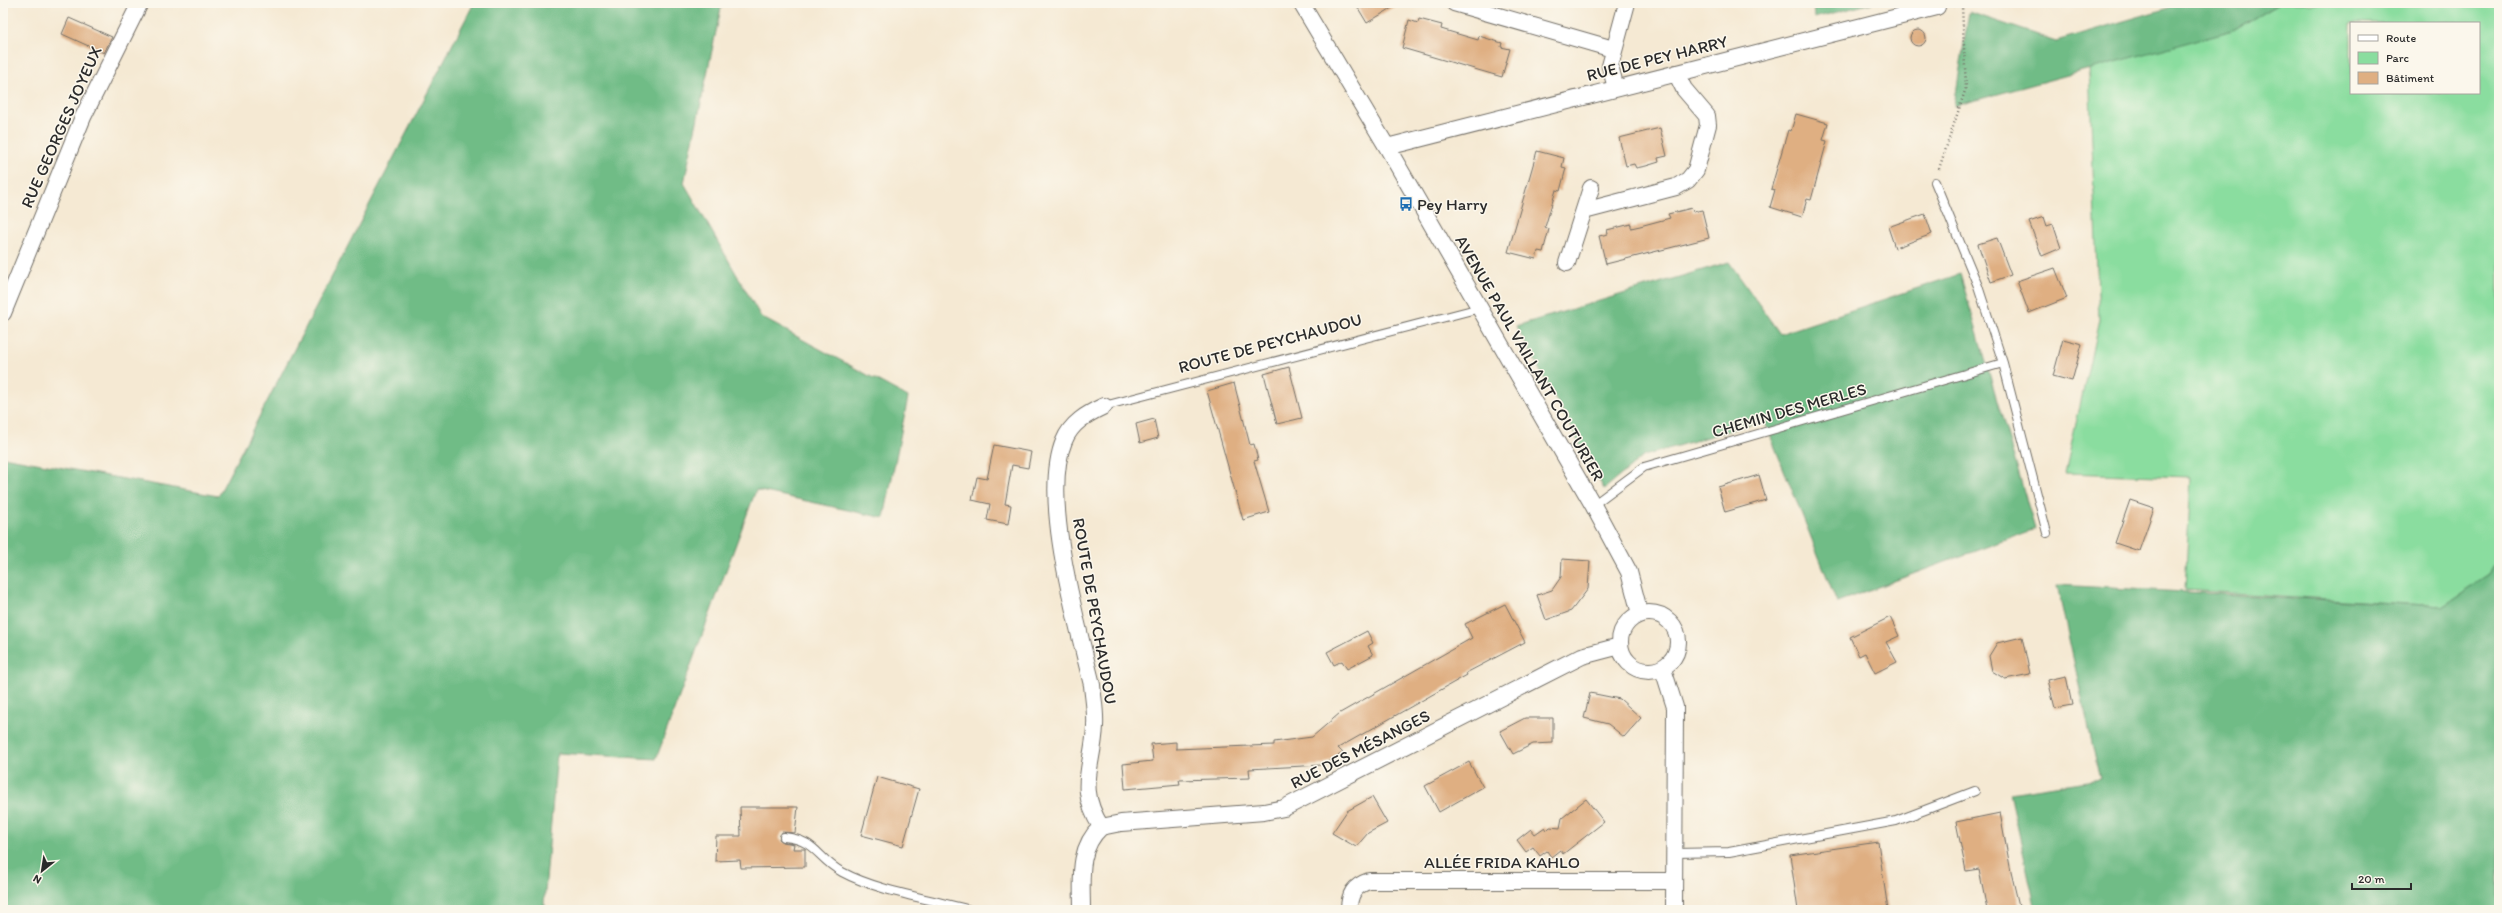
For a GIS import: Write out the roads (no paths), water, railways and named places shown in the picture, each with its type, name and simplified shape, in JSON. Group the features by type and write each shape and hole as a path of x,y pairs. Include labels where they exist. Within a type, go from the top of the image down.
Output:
{"street":[{"name":"RUE GEORGES JOYEUX","path":"3,313 83,117 140,3"},
{"name":"AVENUE PAUL VAILLANT COUTURIER","path":"1301,3 1387,147 1593,505 1629,572 1640,614"},
{"path":"1454,3 1613,49"},
{"path":"1616,88 1610,66 1613,49 1627,3"},
{"name":"RUE DE PEY HARRY","path":"1387,147 1937,6"},
{"path":"1584,211 1676,187 1688,180 1696,170 1708,125 1707,116 1684,89 1676,73"},
{"path":"1567,263 1591,188"},
{"name":"ROUTE DE PEYCHAUDOU","path":"1101,827 1090,810 1087,796 1086,782 1095,725 1092,685 1062,554 1057,490 1059,462 1064,441 1072,427 1084,417 1104,406"},
{"path":"1640,614 1659,615 1674,627 1679,646 1670,663 1663,669 1655,672 1639,670 1626,661 1620,646 1620,638 1627,623 1640,614"},
{"name":"RUE DES MÉSANGES","path":"1101,827 1121,823 1264,812 1284,808 1582,656 1620,646"},
{"path":"1663,669 1674,707 1674,910"},
{"path":"1082,910 1083,862 1091,836 1101,827"},
{"name":"ALLÉE FRIDA KAHLO","path":"1349,910 1352,893 1358,885 1368,881 1674,881"}],"lane":[{"path":"1935,182 1978,286 2003,364 2047,533"},
{"name":"ROUTE DE PEYCHAUDOU","path":"1104,406 1480,308"},
{"name":"CHEMIN DES MERLES","path":"1593,505 1644,467 2003,364"},
{"path":"1675,854 1729,852 1896,821 1975,791"},
{"path":"784,836 797,838 809,843 841,871 865,882 970,910"}],"place":[{"name":"Pey Harry","path":"1406,204"}]}
